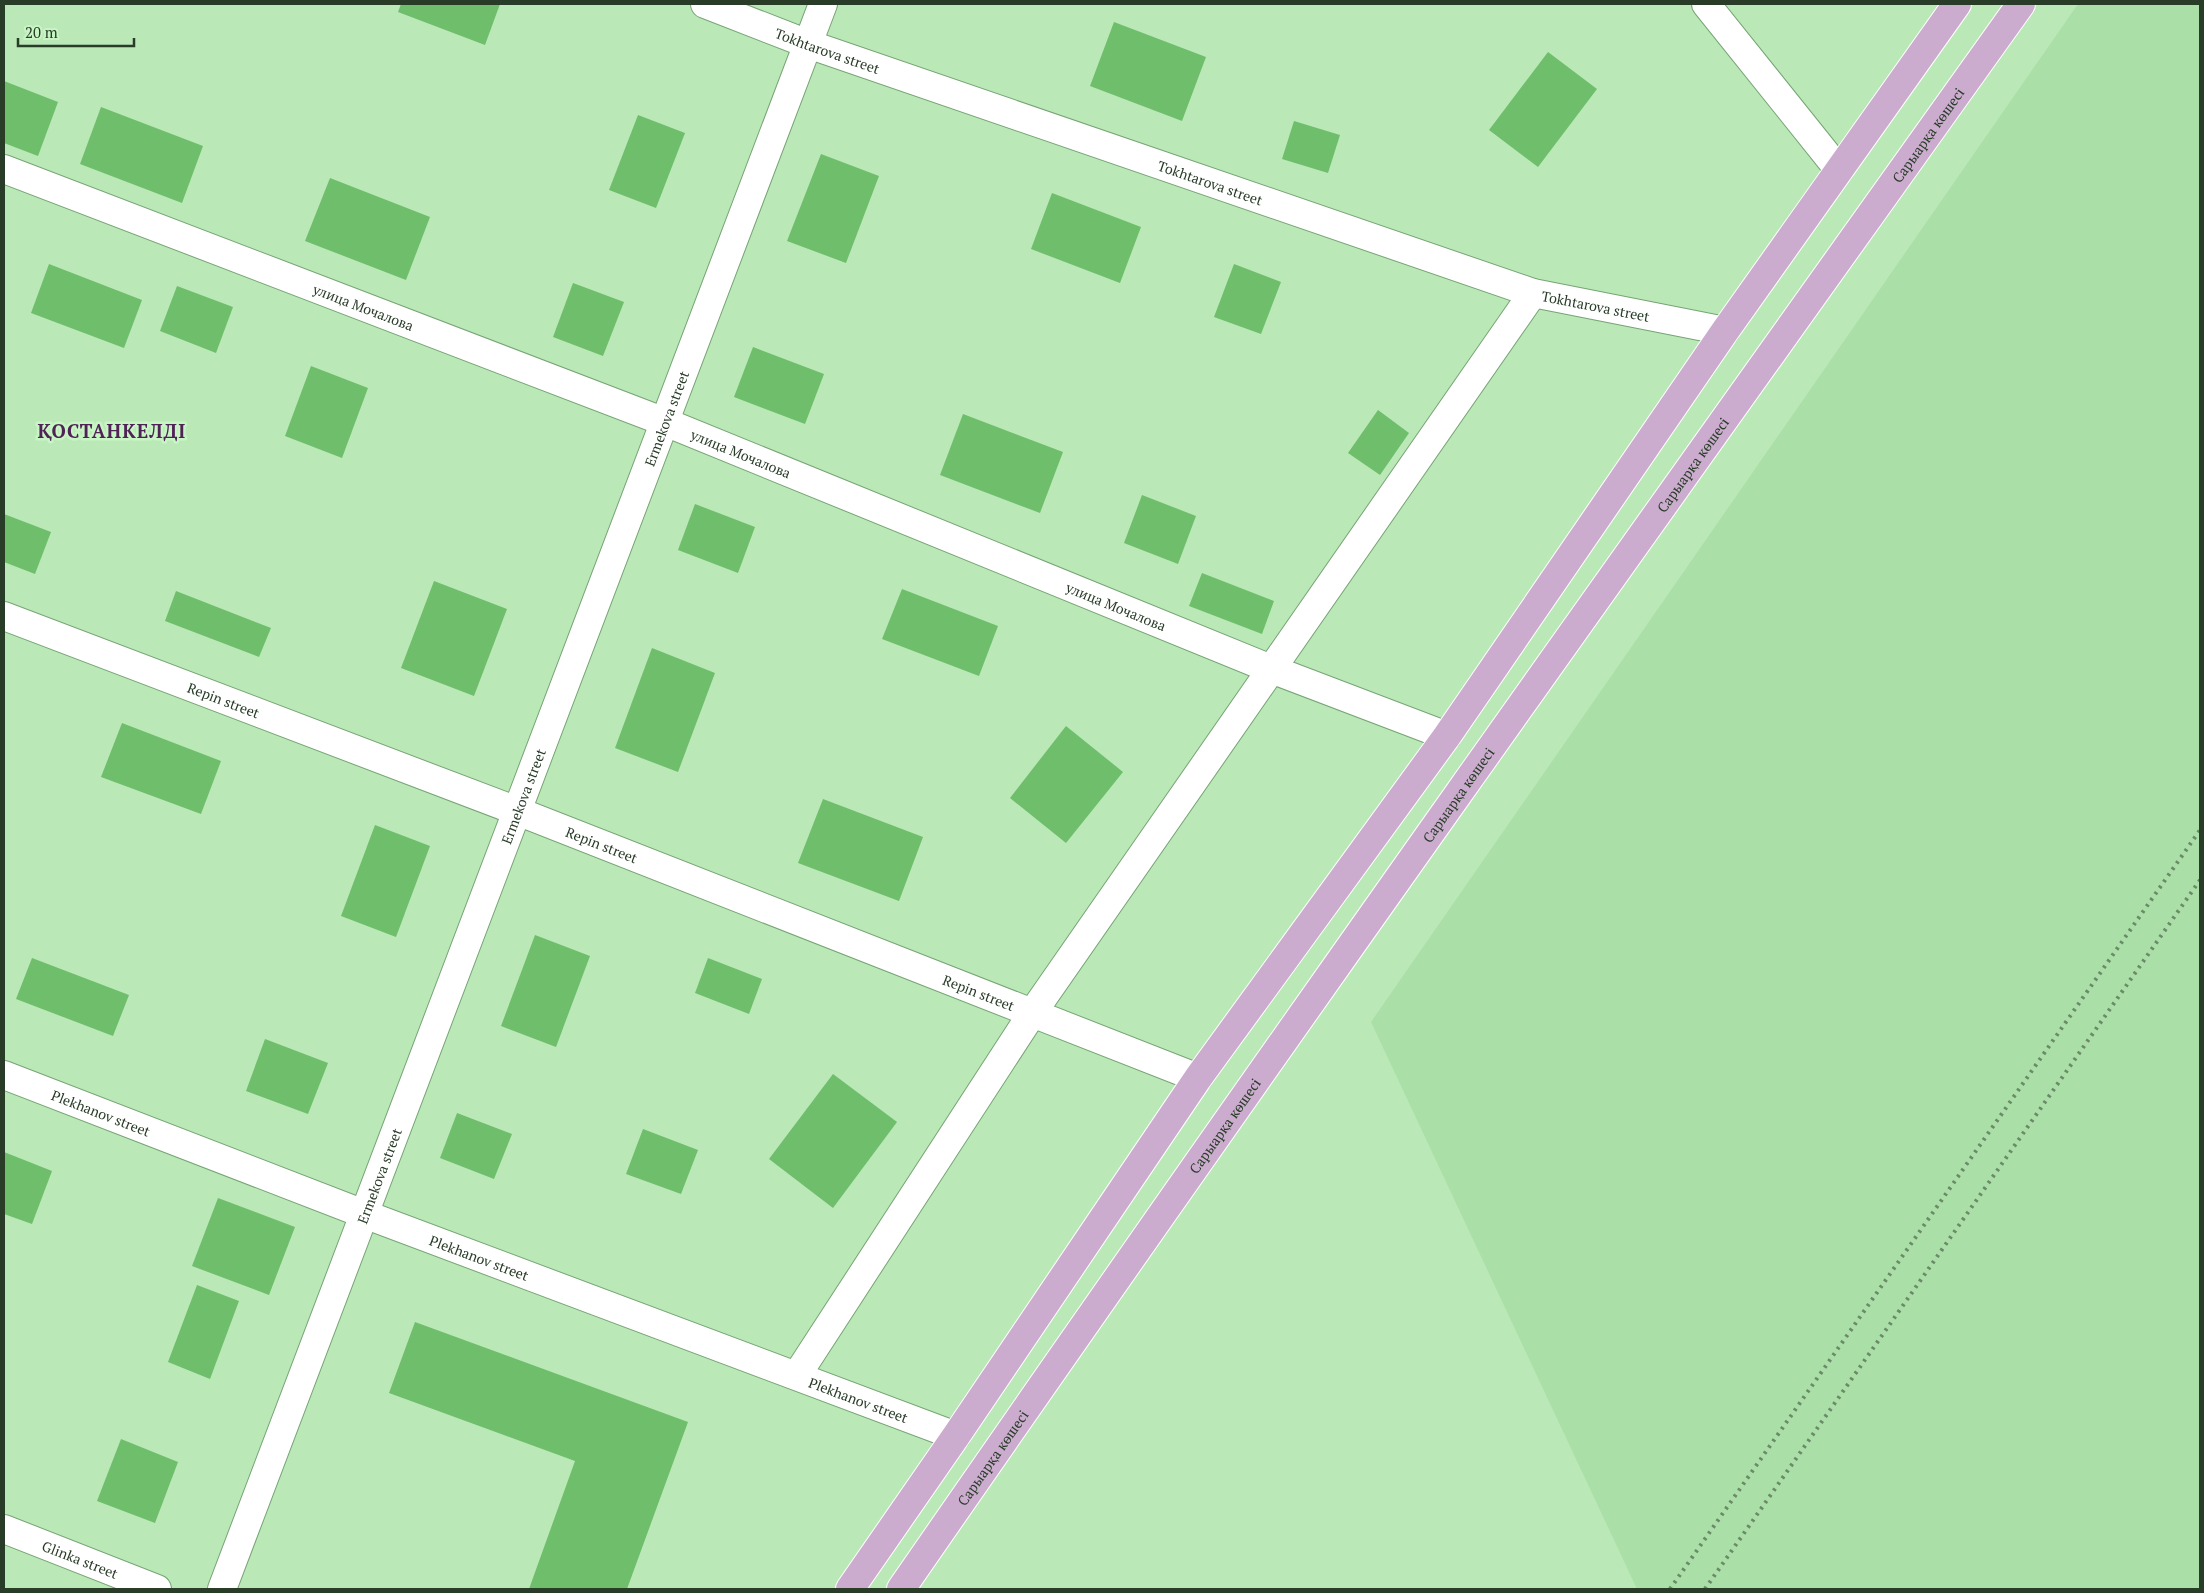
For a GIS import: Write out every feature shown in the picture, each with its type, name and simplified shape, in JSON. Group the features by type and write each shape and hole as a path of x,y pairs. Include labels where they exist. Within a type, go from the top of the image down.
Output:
{"main road":[{"path":"850,1589 1198,1078 1447,736 1725,331 1957,4"},
{"name":"Сарыарқа көшесі","path":"901,1589 1154,1227 1753,379 2021,4"}],"street":[{"name":"Tokhtarova street","path":"705,4 808,44 1533,293 1725,331"},
{"name":"Ermekova street","path":"222,1589 823,4"},
{"path":"1706,4 1839,170"},
{"name":"улица Мочалова","path":"4,169 664,422 1271,669 1447,736"},
{"path":"797,1375 1033,1012 1533,293"},
{"name":"Repin street","path":"4,616 517,811 1198,1078"},
{"name":"Plekhanov street","path":"4,1075 364,1214 956,1436"},
{"name":"Glinka street","path":"4,1530 158,1589"}],"shaded area":[{"path":"2078,4 2200,4 2200,1589 1637,1589 1371,1022"}],"building":[{"path":"401,4 500,4 485,45 398,12"},
{"path":"1114,22 1206,57 1182,121 1090,86"},
{"path":"1548,52 1597,89 1538,167 1489,130"},
{"path":"4,81 58,102 38,156 4,143"},
{"path":"101,107 203,146 182,203 80,164"},
{"path":"638,115 685,133 656,208 609,190"},
{"path":"1294,121 1340,135 1328,173 1282,159"},
{"path":"821,154 879,176 846,263 787,241"},
{"path":"330,178 430,217 406,280 305,241"},
{"path":"1052,193 1141,227 1120,283 1031,249"},
{"path":"49,264 142,300 124,348 31,313"},
{"path":"1234,264 1281,282 1261,334 1214,317"},
{"path":"573,283 624,302 603,356 553,337"},
{"path":"177,286 233,307 216,353 160,331"},
{"path":"753,347 824,374 805,424 734,397"},
{"path":"311,366 368,388 342,458 285,436"},
{"path":"1378,410 1409,433 1380,475 1348,453"},
{"path":"963,414 1063,452 1040,513 940,475"},
{"path":"1142,495 1196,516 1178,564 1124,543"},
{"path":"695,504 755,527 738,573 678,550"},
{"path":"4,514 51,532 35,574 4,562"},
{"path":"1202,573 1274,601 1262,634 1189,606"},
{"path":"434,581 507,609 474,696 401,668"},
{"path":"902,589 998,626 979,676 882,639"},
{"path":"176,591 271,628 259,657 165,621"},
{"path":"652,648 715,673 678,772 615,748"},
{"path":"122,723 221,761 201,814 101,777"},
{"path":"1066,726 1123,772 1066,843 1010,798"},
{"path":"823,799 923,837 899,901 798,863"},
{"path":"375,825 430,846 396,937 341,916"},
{"path":"535,935 590,956 556,1047 501,1026"},
{"path":"32,958 129,995 113,1036 16,999"},
{"path":"708,958 762,979 749,1014 695,993"},
{"path":"265,1039 328,1063 308,1114 246,1091"},
{"path":"833,1074 897,1122 833,1208 769,1159"},
{"path":"457,1113 512,1134 494,1179 440,1158"},
{"path":"643,1129 698,1150 681,1194 626,1174"},
{"path":"4,1152 52,1171 32,1224 4,1214"},
{"path":"218,1198 295,1227 269,1295 192,1266"},
{"path":"197,1285 239,1301 210,1379 168,1362"},
{"path":"415,1322 688,1422 627,1589 529,1589 575,1461 389,1393"},
{"path":"121,1439 178,1462 155,1523 97,1501"}],"railway":[{"path":"1670,1589 2200,830"},
{"path":"1705,1589 2200,880"}],"district":[{"name":"ҚОСТАНКЕЛДІ","path":"112,430"}]}
